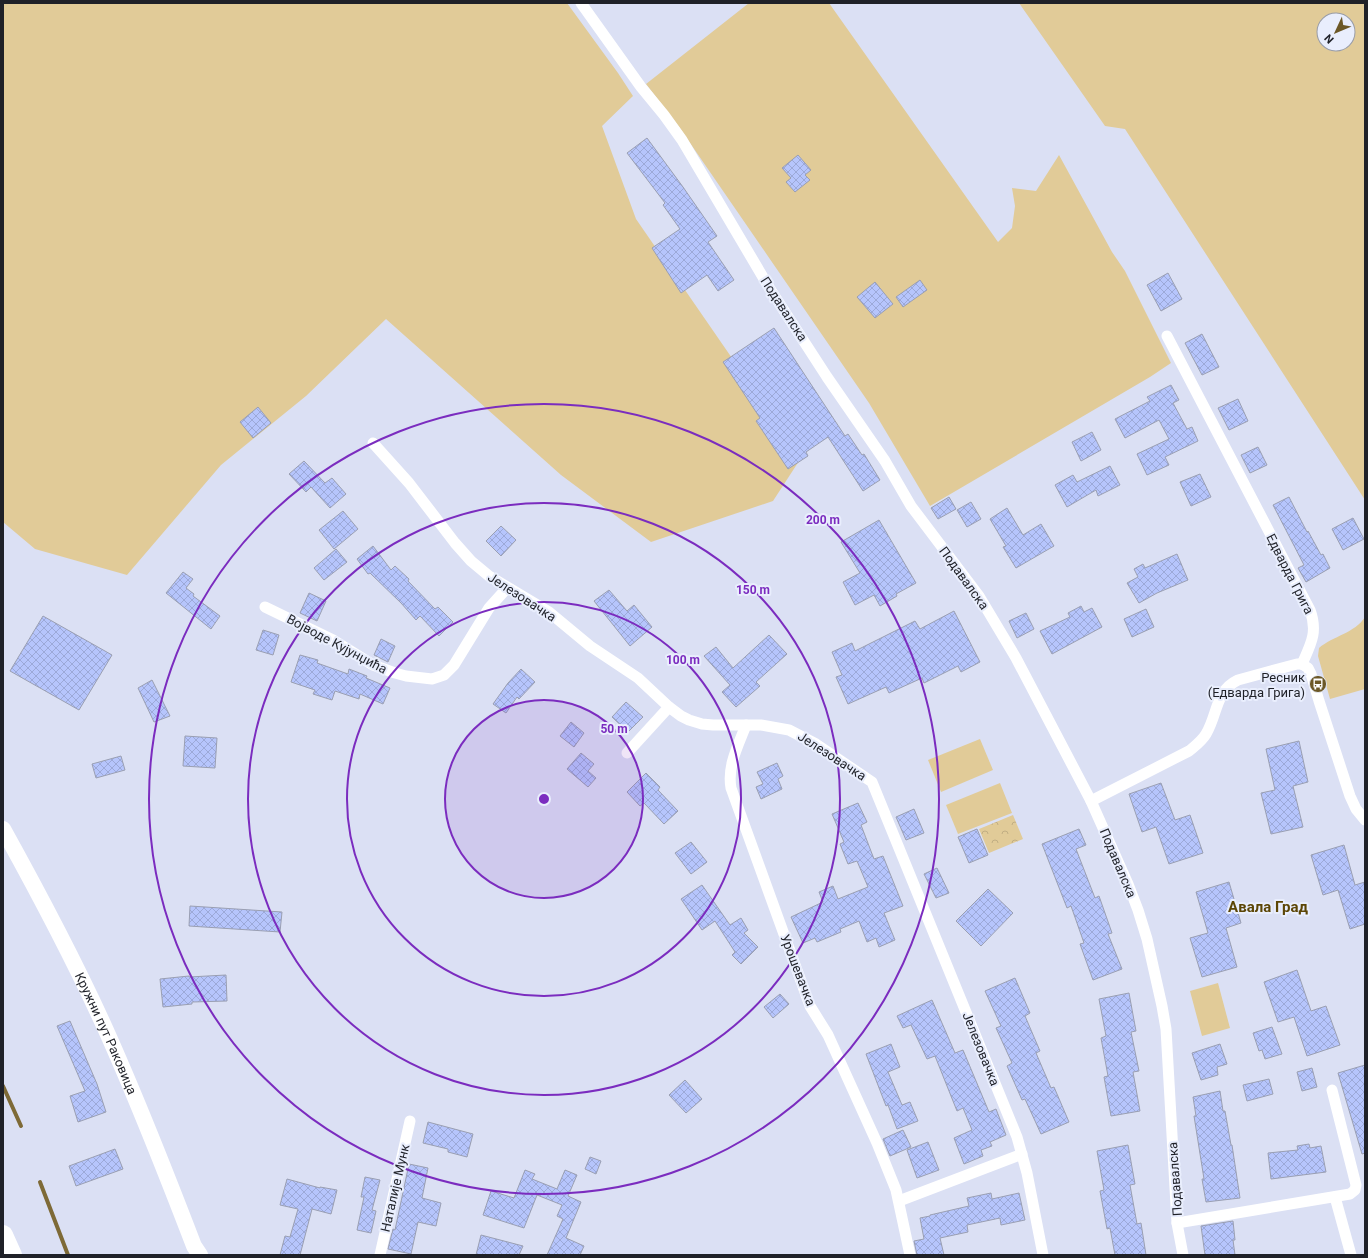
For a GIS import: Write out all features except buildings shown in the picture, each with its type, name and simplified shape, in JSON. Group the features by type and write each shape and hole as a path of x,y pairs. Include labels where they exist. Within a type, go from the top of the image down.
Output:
{"highway":[{"path":"3,1234 12,1255"}],"main road":[{"name":"Кружни пут Раковица","path":"3,829 41,896 105,1027 147,1127 196,1252"}],"street":[{"name":"Подавалска","path":"581,3 641,87 682,140 770,289 827,377 885,461 911,506 979,596 1016,658 1090,801 1116,855 1138,910 1162,1006 1166,1029 1177,1223 1183,1255"},
{"name":"Едварда Грига","path":"1167,336 1310,610 1313,620 1313,639 1302,664"},
{"name":"Јелезовачка","path":"373,443 409,483 463,552 479,568 507,588 536,604 590,646 638,678 669,707 689,720 702,724 770,726 789,730 816,744 872,782 956,986 1022,1154 1043,1255"},
{"name":"Војводе Кујунџића","path":"265,607 333,640 362,659 385,670 406,676 432,678 444,675 454,665 489,608 507,588"},
{"path":"1090,801 1189,751 1200,742 1206,734 1224,689 1231,683 1297,664 1302,664 1308,668 1311,674 1350,796 1356,809 1365,820"},
{"path":"627,753 669,707"},
{"name":"Урошевачка","path":"746,725 731,765 729,778 731,788 810,1006 828,1035 877,1143 896,1190 910,1255"},
{"name":"Подавалска","path":"1177,1223 1335,1197 1350,1194 1355,1190 1356,1185 1332,1090"},
{"name":"Наталије Мунк","path":"380,1255 410,1120"},
{"path":"899,1201 1022,1154"},
{"path":"1335,1197 1351,1255"}],"green space":[{"path":"3,3 567,3 633,96 602,126 636,219 801,458 773,501 651,542 561,475 386,319 306,396 221,465 127,575 35,549 3,522"},
{"path":"749,3 829,3 998,242 1012,228 1015,206 1012,188 1036,191 1059,155 1112,252 1125,271 1171,363 1150,377 930,506 869,403 679,127 646,84"},
{"path":"1019,3 1365,3 1365,500 1125,129 1105,126"},
{"path":"1365,617 1365,689 1330,699 1318,656 1319,648 1356,627"},
{"path":"980,739 993,770 941,792 928,760"},
{"path":"1000,783 1012,813 958,834 946,805"},
{"path":"1013,815 1023,839 989,853 979,829"},
{"path":"1218,983 1230,1028 1202,1036 1190,991"}],"waterway":[{"path":"3,1086 21,1126"},
{"path":"40,1182 68,1255"}],"place":[{"name":"Ресник (Едварда Грига)","path":"1318,684"}],"district":[{"name":"Авала Град","path":"1268,907"}]}
